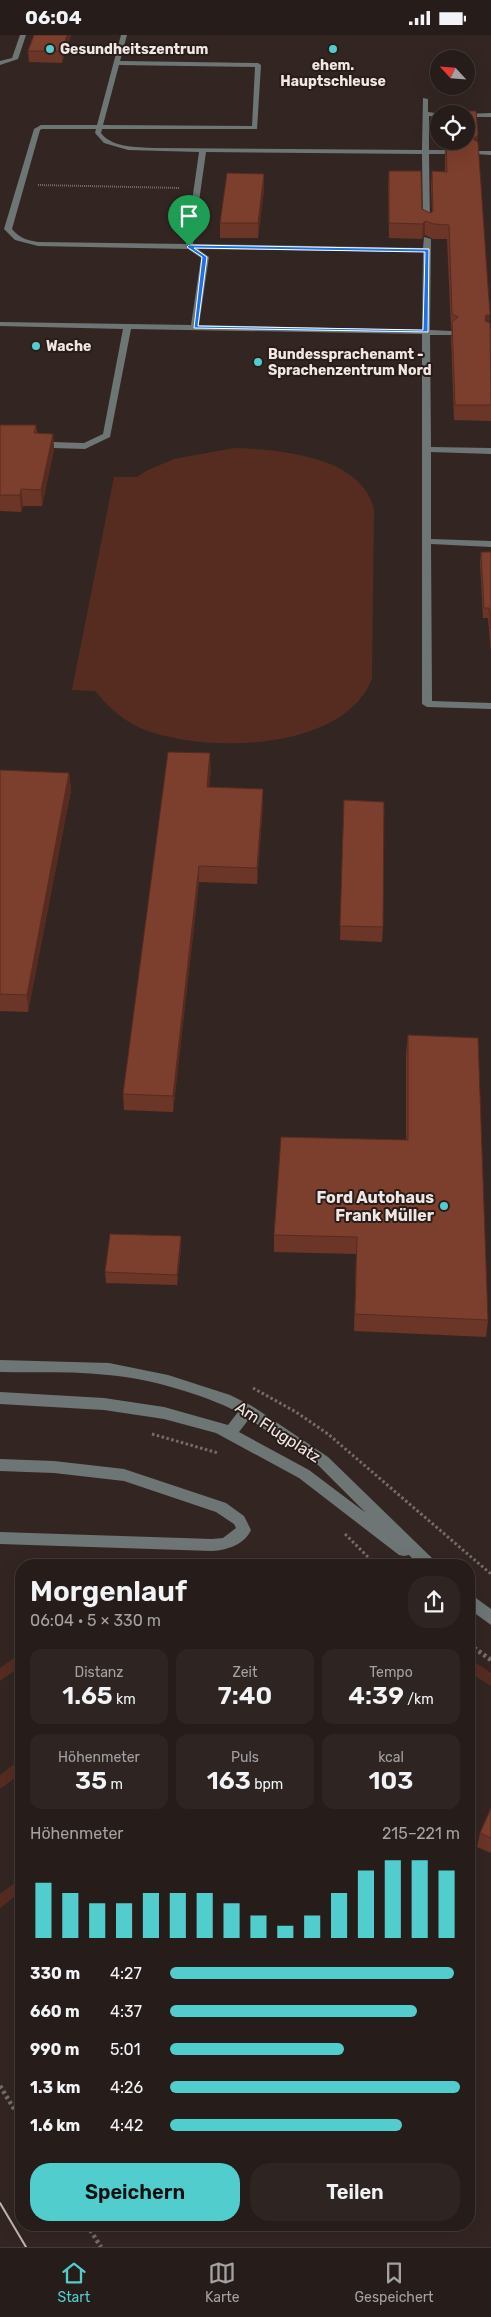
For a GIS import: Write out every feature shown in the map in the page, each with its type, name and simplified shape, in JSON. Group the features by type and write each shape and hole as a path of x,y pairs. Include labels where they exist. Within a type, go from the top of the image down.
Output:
{"street":[{"path":"0,63 15,59 23,35"},
{"path":"124,35 102,126 98,133 103,141 119,146 204,150 444,152"},
{"path":"116,63 258,65 255,128 50,125 36,129 8,229 12,237 22,242 38,245 427,250"},
{"path":"425,99 427,224"},
{"path":"426,114 430,114"},
{"path":"475,115 491,115"},
{"path":"189,246 204,150"},
{"path":"477,153 491,153"},
{"path":"427,239 425,541 427,704 491,706"},
{"path":"189,246 205,257 195,327"},
{"path":"0,319 21,324"},
{"path":"0,324 128,325 451,333"},
{"path":"52,445 85,446 107,435 128,325"},
{"path":"427,449 491,451"},
{"path":"425,541 491,544"},
{"name":"Am Flugplatz","path":"0,1365 109,1369 168,1381 225,1399 247,1410 323,1461 423,1559"},
{"name":"Am Flugplatz","path":"0,1398 104,1405 164,1413 231,1432 304,1474 416,1559"},
{"path":"231,1432 247,1410"},
{"path":"0,1465 54,1467 124,1475 220,1507 239,1520 244,1530 226,1544 212,1545 0,1538"},
{"path":"475,1605 491,1618"}],"path":[{"path":"20,185 198,188"},
{"path":"260,1391 328,1434 474,1559"},
{"path":"148,1433 220,1453"},
{"path":"340,1530 370,1559"},
{"path":"475,1560 491,1574"},
{"path":"475,1648 491,1660"},
{"path":"0,2086 15,2110"},
{"path":"91,2231 101,2247"}],"shaded area":[{"path":"234,448 268,450 306,456 324,462 341,469 355,479 367,493 374,509 372,679 357,703 333,721 305,733 272,740 238,743 205,742 174,738 140,728 126,720 112,709 95,691 72,690 114,477 137,477 174,459"},
{"path":"15,1657 15,1670 0,1681 0,1668"},
{"path":"475,1662 491,1673 491,1686 475,1676"},
{"path":"15,1764 15,1778 0,1789 0,1775"},
{"path":"15,1883 15,1897 0,1908 0,1894"}],"building":[{"path":"34,35 67,35 62,51 28,51"},
{"path":"475,111 476,111 478,135 475,137"},
{"path":"475,140 478,142 490,315 486,315 485,321 490,323 491,405 455,405 452,322 458,317 452,314 449,225 425,221 423,224 389,223 389,171 421,171 422,209 430,213 433,211 432,171 447,172 446,150 475,150"},
{"path":"227,173 264,174 258,223 220,223"},
{"path":"0,425 36,425 34,433 53,434 41,490 21,489 20,495 0,495"},
{"path":"481,552 491,552 491,629 489,608 484,608"},
{"path":"168,752 210,753 207,787 263,789 257,868 199,866 173,1096 123,1094"},
{"path":"0,770 69,773 27,995 0,994"},
{"path":"344,800 384,802 383,927 340,926"},
{"path":"408,1035 478,1038 488,1320 355,1314 357,1237 274,1235 281,1137 408,1140"},
{"path":"110,1234 181,1236 177,1275 105,1272"},
{"path":"491,1808 491,1838 480,1833"}],"tram line":[{"path":"0,2203 15,2228"},
{"path":"17,2231 26,2247"}],"place":[{"name":"Gesundheitszentrum","path":"50,49"},
{"name":"ehem. Hauptschleuse","path":"333,49"},
{"name":"Wache","path":"36,346"},
{"name":"Bundessprachenamt - Sprachenzentrum Nord","path":"258,362"},
{"name":"Ford Autohaus Frank Müller","path":"444,1206"}],"route":[{"path":"189,246 427,250 426,332 195,327 205,257 189,246"}]}
